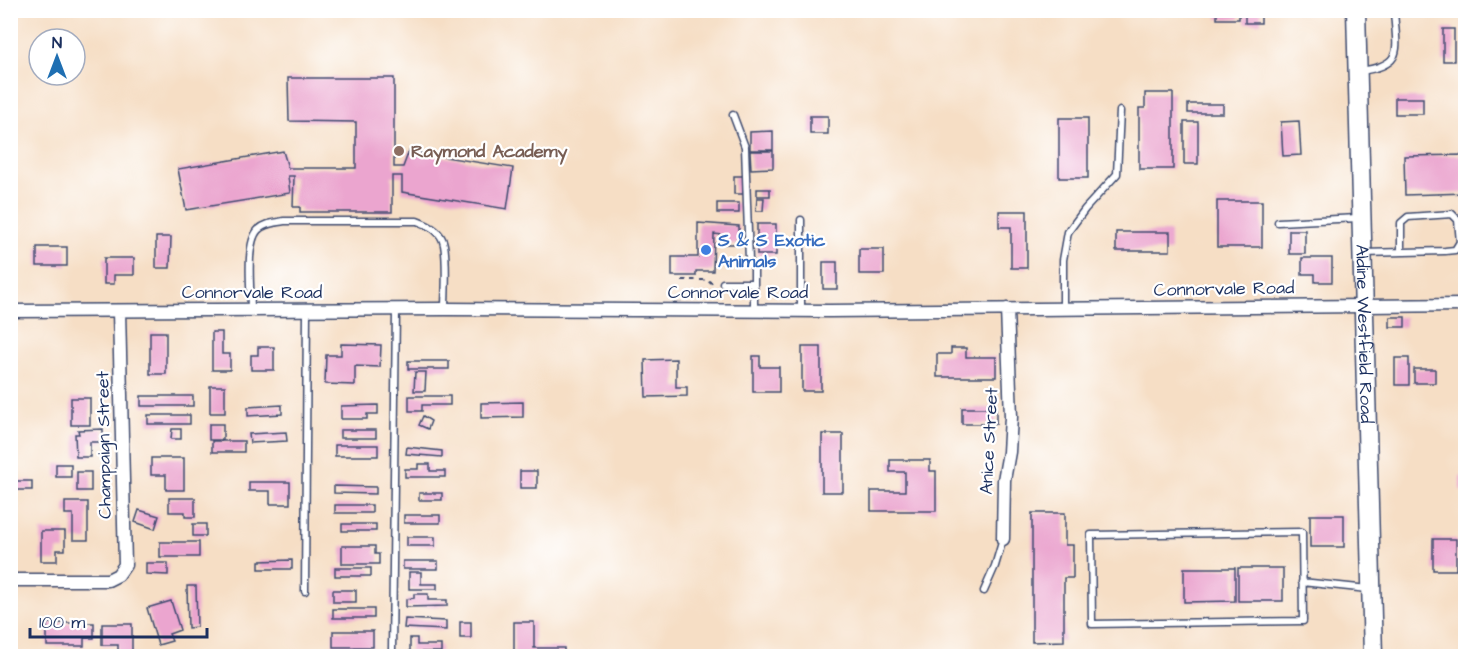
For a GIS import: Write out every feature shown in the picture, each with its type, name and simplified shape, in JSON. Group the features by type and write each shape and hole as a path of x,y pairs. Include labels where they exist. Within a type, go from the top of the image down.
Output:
{"main road":[{"name":"Aldine Westfield Road","path":"1356,10 1373,657"}],"street":[{"name":"Connorvale Road","path":"10,311 445,309 801,311 1466,305"},
{"name":"Anice Street","path":"1003,539 1004,480 1009,452 1011,417 1007,309"},
{"name":"Champaign Street","path":"10,580 108,580 118,575 125,565 119,311"}],"lane":[{"path":"1358,71 1379,68 1391,62 1396,54 1394,10"},
{"path":"1063,309 1063,260 1068,232 1085,209 1117,174 1120,111"},
{"path":"732,115 745,147 749,261 754,266 754,311"},
{"path":"1363,253 1401,252 1455,249 1460,242 1458,220 1452,214 1408,217 1401,223 1401,252"},
{"path":"1278,222 1362,218"},
{"path":"801,220 801,311"},
{"path":"251,310 252,238 259,229 284,221 417,221 428,225 443,240 445,309"},
{"path":"723,283 754,283"},
{"path":"305,591 307,310"},
{"path":"392,651 396,310"},
{"path":"1302,532 1302,582 1303,621 1092,624 1091,535 1302,532"},
{"path":"984,591 1003,539"},
{"path":"1302,582 1371,589"}],"path":[{"path":"682,280 695,278 708,280 716,287 723,283"}],"building":[{"path":"1217,10 1239,10 1239,19 1217,19"},
{"path":"1245,10 1261,10 1261,23 1245,23"},
{"path":"1443,29 1454,29 1454,61 1443,61"},
{"path":"288,78 394,78 394,167 403,167 409,151 513,168 507,209 402,192 402,176 392,176 392,212 300,212 300,207 293,207 294,176 288,176 290,193 186,210 178,169 283,151 288,168 356,168 356,122 289,121"},
{"path":"1145,93 1173,93 1173,169 1139,169 1139,108 1145,108"},
{"path":"1395,98 1423,98 1423,114 1395,114"},
{"path":"1188,104 1223,104 1223,113 1188,113"},
{"path":"810,116 828,116 828,134 810,134"},
{"path":"1059,118 1088,118 1088,178 1059,178"},
{"path":"1299,121 1301,155 1283,156 1281,122"},
{"path":"1184,122 1198,122 1198,164 1184,164"},
{"path":"773,131 773,150 750,150 750,132"},
{"path":"750,151 773,151 773,168 751,169"},
{"path":"1466,155 1466,193 1405,195 1404,156"},
{"path":"734,176 743,176 743,194 734,194"},
{"path":"757,189 770,189 770,196 757,196"},
{"path":"757,198 764,198 763,211 756,211"},
{"path":"1217,201 1262,201 1262,247 1217,247"},
{"path":"717,203 739,203 739,213 717,213"},
{"path":"999,211 1027,211 1027,268 1011,268 1011,227 999,227"},
{"name":"S & S Exotic Animals","path":"698,223 739,226 739,244 723,244 723,235 714,234 713,271 696,271 696,276 672,276 672,257 698,257"},
{"path":"757,224 776,224 776,255 757,255"},
{"path":"1289,230 1305,230 1305,254 1289,254"},
{"path":"1116,232 1170,232 1170,251 1116,251"},
{"path":"156,237 171,237 170,268 156,268"},
{"path":"37,247 67,247 67,266 37,266"},
{"path":"859,249 884,249 884,274 859,274"},
{"path":"104,258 134,258 134,275 114,275 114,284 104,284"},
{"path":"1302,258 1332,258 1332,282 1315,282 1315,274 1302,274"},
{"path":"823,262 837,262 837,289 823,289"},
{"path":"1390,317 1405,317 1405,327 1390,327"},
{"path":"150,332 166,332 166,374 150,374"},
{"path":"212,332 222,332 222,354 230,354 230,370 212,370"},
{"path":"341,344 381,345 380,367 355,366 355,385 325,384 326,355 341,355"},
{"path":"258,347 274,347 274,370 251,370 251,355 258,355"},
{"path":"802,347 821,347 821,391 802,391"},
{"path":"951,348 966,348 966,357 996,357 996,377 937,377 937,354 951,354"},
{"path":"753,356 760,356 760,367 779,367 779,392 753,392"},
{"path":"1395,358 1409,358 1409,385 1395,385"},
{"path":"676,359 676,387 687,387 687,396 646,397 645,360"},
{"path":"408,361 449,361 449,369 408,369"},
{"path":"1414,369 1435,369 1435,383 1414,383"},
{"path":"415,372 426,372 425,391 414,391"},
{"path":"210,386 225,386 225,413 210,413"},
{"path":"141,396 193,396 193,406 141,406"},
{"path":"409,396 450,396 450,405 422,405 422,411 409,411"},
{"path":"71,398 90,398 90,425 71,425"},
{"path":"523,402 523,417 481,418 481,403"},
{"path":"282,405 282,414 248,416 248,407"},
{"path":"378,405 378,414 367,414 367,419 341,419 341,406"},
{"path":"962,408 996,408 996,424 962,424"},
{"path":"148,415 190,415 190,424 148,424"},
{"path":"423,416 431,421 428,429 419,425"},
{"path":"209,424 223,424 223,440 209,440"},
{"path":"103,429 103,442 90,442 90,457 76,457 75,434 79,434 78,430"},
{"path":"172,429 181,429 181,439 171,439"},
{"path":"340,430 376,430 376,438 340,438"},
{"path":"286,432 287,441 250,443 249,434"},
{"path":"822,434 843,434 843,492 822,492"},
{"path":"212,441 244,441 244,452 212,452"},
{"path":"335,445 378,445 378,456 335,456"},
{"path":"407,447 442,451 442,457 406,454"},
{"path":"151,458 184,458 184,490 166,490 166,475 151,475"},
{"path":"890,460 930,460 930,471 936,471 936,511 871,511 871,491 905,491 905,472 890,472"},
{"path":"56,464 71,464 71,477 56,477"},
{"path":"418,464 430,464 430,471 445,471 445,477 405,477 405,469 418,469"},
{"path":"520,471 537,471 537,488 520,488"},
{"path":"77,472 91,472 91,491 77,491"},
{"path":"1460,476 1466,476 1466,490 1460,490"},
{"path":"14,481 32,481 32,490 14,490"},
{"path":"249,482 290,482 290,504 270,504 270,491 249,491"},
{"path":"334,486 376,487 376,494 334,493"},
{"path":"419,493 442,493 442,500 419,500"},
{"path":"169,498 195,498 195,517 185,517 185,512 169,512"},
{"path":"65,502 88,502 88,540 73,540 73,514 65,514"},
{"path":"335,505 372,505 372,513 335,513"},
{"path":"139,510 159,516 155,529 135,522"},
{"path":"1032,513 1065,513 1065,545 1073,545 1073,578 1064,578 1064,641 1032,642"},
{"path":"404,515 440,515 440,523 404,523"},
{"path":"1310,515 1344,515 1344,547 1310,547"},
{"path":"193,524 206,524 206,536 193,536"},
{"path":"342,524 376,524 376,531 342,531"},
{"path":"41,531 65,531 65,550 57,550 57,561 41,561"},
{"path":"407,537 435,537 435,546 407,546"},
{"path":"1433,539 1456,539 1456,570 1433,570"},
{"path":"160,542 199,542 199,557 160,557"},
{"path":"342,546 375,546 375,554 379,554 379,564 342,564"},
{"path":"292,560 292,569 259,569 259,561"},
{"path":"403,561 438,561 438,569 403,569"},
{"path":"146,563 168,563 168,575 146,574"},
{"path":"335,568 371,568 371,576 335,576"},
{"path":"1184,568 1235,568 1235,601 1184,602"},
{"path":"1238,568 1283,568 1283,601 1238,601"},
{"path":"409,572 421,572 421,584 437,584 437,589 409,589"},
{"path":"187,586 196,586 197,627 188,628"},
{"path":"333,590 356,590 356,602 333,602"},
{"path":"414,594 428,594 428,600 447,600 447,606 406,607 406,599 414,598"},
{"path":"171,601 180,630 169,634 172,641 158,645 147,608"},
{"path":"333,609 374,609 374,618 333,618"},
{"path":"405,619 446,621 446,630 404,628"},
{"path":"460,622 471,622 471,638 460,638"},
{"path":"514,622 534,622 534,648 564,648 564,656 514,656"},
{"path":"47,623 94,623 94,638 84,638 84,646 47,646"},
{"path":"102,624 132,624 132,655 118,655 118,645 102,645"},
{"path":"333,631 373,631 373,647 333,647"},
{"path":"410,638 417,638 417,645 441,645 441,652 410,652"}],"place":[{"name":"Raymond Academy","path":"399,151"},
{"name":"S & S Exotic Animals","path":"706,250"}]}
